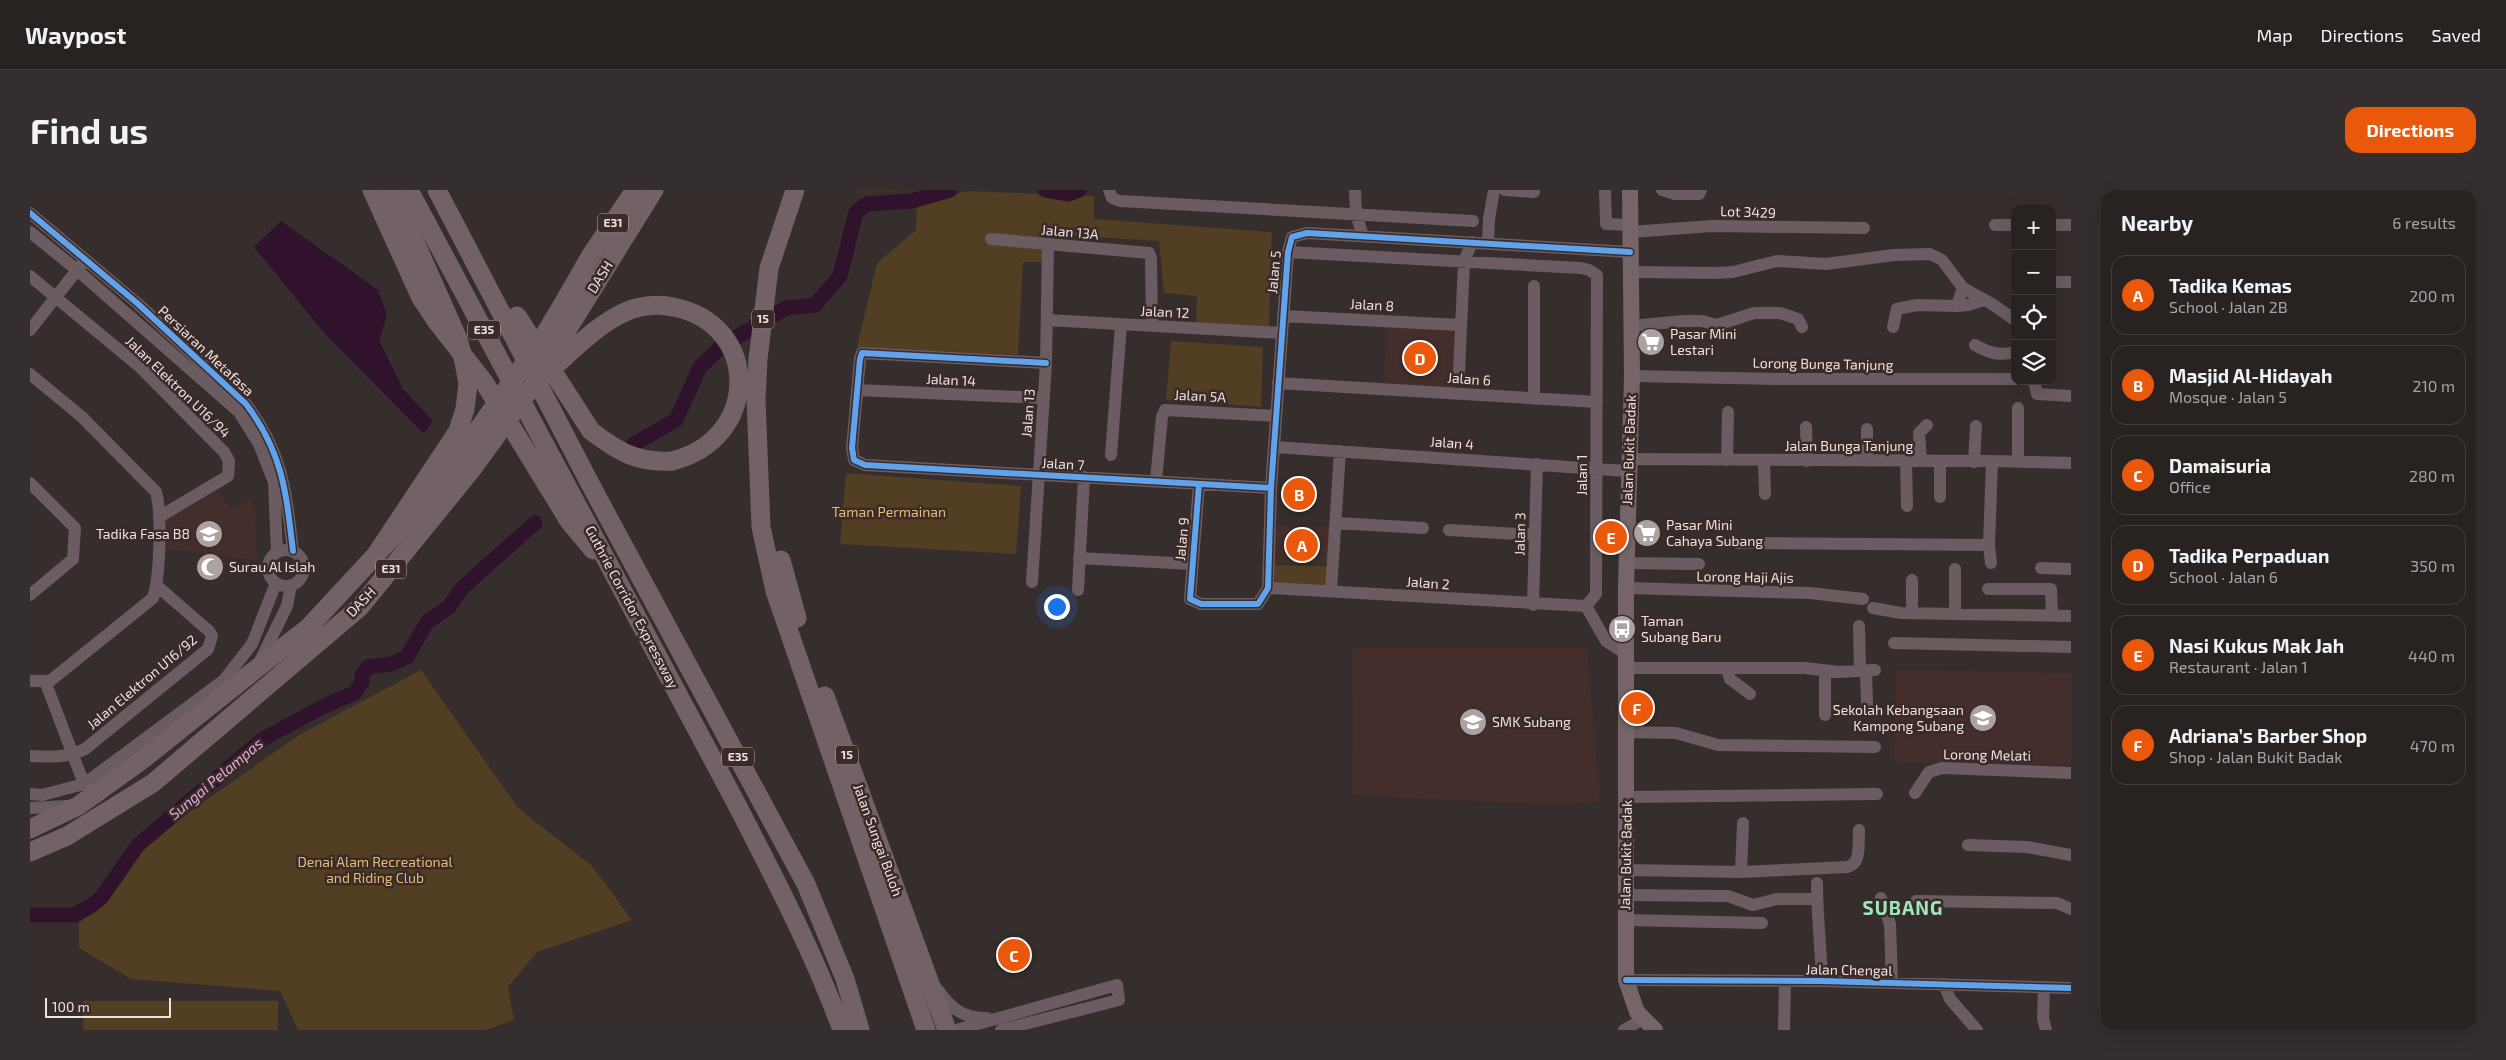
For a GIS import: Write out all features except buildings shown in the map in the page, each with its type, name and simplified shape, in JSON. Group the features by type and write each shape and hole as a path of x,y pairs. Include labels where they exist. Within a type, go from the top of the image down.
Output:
{"highway":[{"path":"372,190 422,298 437,322 484,382 569,521 619,581"},
{"path":"377,553 458,431 465,410 468,384 458,339 392,190"},
{"name":"Guthrie Corridor Expressway","path":"409,190 619,581 788,904 826,987 842,1030"},
{"name":"Guthrie Corridor Expressway","path":"437,190 580,459 595,493 806,884 845,979 860,1030"},
{"path":"449,190 517,316 566,415 580,459"},
{"path":"591,256 622,190"},
{"name":"DASH","path":"30,829 78,806 157,748 308,628 436,490 545,334 591,256 635,190"},
{"name":"DASH","path":"30,852 67,836 153,783 360,607 473,468 533,385 654,190"},
{"path":"776,247 774,232 782,190"},
{"name":"Jalan Sungai Buloh","path":"795,190 776,247 768,279 758,359 756,399 761,527 775,591 926,1030"},
{"path":"785,220 805,190"},
{"path":"517,316 591,431 608,444 635,458 650,462 672,461 688,457 705,448 729,422 736,403 740,383 737,364 718,328 702,317 682,308 663,305 639,307 621,314 533,385"},
{"name":"Jalan Sungai Buloh","path":"758,477 803,637 947,1030"}],"main road":[{"name":"Jalan Bukit Badak","path":"1630,190 1632,376 1626,588 1626,980 1634,1004 1649,1025"}],"street":[{"path":"1355,190 1356,214 1362,236"},
{"path":"1488,244 1489,219 1494,190"},
{"path":"1505,190 1534,192"},
{"name":"Lot 3429","path":"1605,190 1606,224 1609,226 1630,228 1712,226 1864,228"},
{"path":"1662,190 1692,196 1699,194 1701,190"},
{"path":"1110,194 1120,201 1472,221"},
{"name":"Persiaran Metafasa","path":"30,214 137,303 239,397 257,419 276,454 284,477 293,551"},
{"path":"1995,225 2011,225"},
{"path":"2056,225 2071,225"},
{"name":"Persiaran Metafasa","path":"30,232 77,270 239,412 259,444 274,482 277,552"},
{"name":"Jalan 5","path":"1268,588 1271,488 1290,241 1300,233 1630,252"},
{"name":"Jalan 13A","path":"991,239 1146,252 1151,256 1152,326"},
{"path":"1459,372 1464,262 1472,242"},
{"name":"Jalan 13","path":"1032,582 1046,363 1048,245"},
{"path":"1288,252 1464,262"},
{"path":"1630,272 1717,274 1777,261 1826,264 1924,254 1936,256 1942,260 1963,288 2011,317"},
{"path":"30,330 86,260"},
{"name":"Jalan 1","path":"1464,262 1581,268 1597,275 1598,468 1596,594 1586,606"},
{"name":"Jalan Elektron U16/94","path":"30,276 141,368 224,452 229,460 228,476 159,517"},
{"path":"2056,282 2071,282"},
{"path":"1534,286 1534,399"},
{"path":"1957,306 1963,288"},
{"path":"1893,327 1897,309 1904,306 1968,306 1984,300"},
{"path":"1631,326 1683,321 1702,321 1717,325 1754,313 1780,313 1798,319 1802,327"},
{"name":"Jalan 8","path":"1284,316 1460,325"},
{"name":"Jalan 12","path":"1047,320 1282,334"},
{"path":"1111,455 1121,325"},
{"path":"1975,345 1989,353 2011,353"},
{"path":"857,390 862,353 1046,363"},
{"path":"30,374 82,417 156,492 159,517 156,585 153,598 50,682 30,681"},
{"name":"Lorong Bunga Tanjung","path":"1632,376 1778,379 2011,379"},
{"name":"Jalan 6","path":"1278,383 1597,402"},
{"path":"2035,385 2037,394 2071,396"},
{"name":"Jalan 14","path":"857,390 1044,398"},
{"name":"Jalan 7","path":"857,390 852,448 854,460 865,465 1271,488"},
{"path":"2018,408 2018,461"},
{"name":"Jalan 5A","path":"1156,481 1162,417 1165,410 1276,416"},
{"path":"1727,460 1728,412"},
{"path":"1921,461 1919,433 1927,425"},
{"path":"1974,462 1976,426"},
{"path":"1806,427 1807,461"},
{"path":"1867,429 1867,461"},
{"name":"Jalan 4","path":"1274,447 1598,468 1628,465"},
{"path":"1332,591 1340,451"},
{"name":"Jalan Bunga Tanjung","path":"1628,465 1727,460 1974,462 1992,460 2071,463"},
{"path":"1991,563 1989,545 1992,460"},
{"path":"1764,461 1765,494"},
{"path":"1906,461 1907,506"},
{"path":"1940,461 1940,497"},
{"name":"Jalan 3","path":"1533,605 1537,464"},
{"path":"1078,590 1084,477"},
{"path":"30,483 74,528 73,559 30,595"},
{"name":"Jalan 9","path":"1199,484 1190,599 1196,604 1251,606 1260,602 1268,588"},
{"path":"1336,523 1423,528"},
{"path":"1449,530 1535,535"},
{"path":"1738,543 1989,545"},
{"path":"293,551 300,557 304,567 301,578 291,585 276,583 269,574 269,561 277,552 293,551"},
{"path":"1080,558 1192,564"},
{"path":"1627,563 1699,564"},
{"path":"2041,568 2071,569"},
{"path":"1955,569 1955,613"},
{"path":"1912,580 1912,613"},
{"path":"30,794 42,795 84,784 224,680 252,644 276,583"},
{"name":"Jalan Elektron U16/92","path":"73,755 85,749 208,649 211,644 212,636 210,631 156,585"},
{"path":"30,808 72,806 97,798 224,701 244,682 262,658 287,606 291,585"},
{"name":"Jalan 2","path":"1268,588 1533,605 1586,606"},
{"name":"Lorong Haji Ajis","path":"1626,588 1810,593 1863,599"},
{"path":"1988,589 2051,589 2052,615"},
{"path":"1586,606 1606,641 1626,661 1727,669 1805,668 1825,671 1867,670"},
{"path":"1873,608 1912,613 2071,616"},
{"path":"1860,626 1867,670 1867,704"},
{"path":"1894,643 2071,647"},
{"path":"1727,669 1730,679 1750,694"},
{"path":"1825,671 1825,715"},
{"path":"45,681 84,784"},
{"path":"1626,732 1676,733 1718,745 1875,748"},
{"path":"30,756 55,758 73,755"},
{"name":"Lorong Melati","path":"1915,793 1929,772 1942,768 2071,773"},
{"path":"1627,797 1877,794"},
{"path":"1742,872 1743,823"},
{"path":"1625,870 1742,872 1853,866 1857,861 1859,830"},
{"path":"1968,845 2027,847 2071,855"},
{"path":"1817,884 1817,919 1820,929 1822,981"},
{"path":"1625,895 1728,896 1753,905 1778,899 1817,899"},
{"path":"1881,898 1890,924 1892,983"},
{"path":"1916,902 2057,903 2071,909"},
{"path":"1625,920 1762,923"},
{"path":"912,938 948,1004 959,1013 1000,1027 1117,985 1119,1000 1000,1027 956,1030"},
{"name":"Jalan Chengal","path":"1626,980 1822,981 2071,988"},
{"path":"1784,1030 1785,982"},
{"path":"1944,984 1950,1000 1977,1030"},
{"path":"2044,988 2043,1018 2046,1030"},
{"path":"919,1012 933,1030"},
{"path":"1624,1030 1649,1025"}],"shaded area":[{"path":"854,190 928,190 854,194"},
{"path":"281,221 378,290 387,315 379,340 403,389 433,421 424,434 325,334 254,247"},
{"path":"1387,327 1456,330 1453,389 1384,386"},
{"name":"Tadika Fasa B8","path":"219,490 230,509 252,498 255,516 257,560 161,548 162,521"},
{"path":"1275,525 1330,527 1329,564 1274,563"},
{"name":"SMK Subang","path":"1353,648 1587,648 1600,801 1559,805 1352,795"},
{"name":"Sekolah Kebangsaan Kampong Subang","path":"1896,670 2071,673 2071,765 1894,762"}],"green space":[{"path":"967,191 1094,196 1094,219 1272,232 1269,328 1196,324 1197,296 1164,293 1159,241 1044,234 1045,262 1023,262 1018,355 857,347 877,263 916,230 917,203"},
{"path":"1171,341 1263,347 1261,407 1166,400"},
{"name":"Taman Permainan","path":"846,473 1021,486 1016,554 840,544"},
{"path":"1275,565 1329,566 1328,588 1274,586"},
{"name":"Denai Alam Recreational and Riding Club","path":"421,670 518,808 592,866 632,920 537,952 508,987 514,1020 485,1030 298,1030 280,991 131,979 79,948 79,923 108,900 141,846 299,735"},
{"path":"83,1001 278,1001 278,1030 83,1030"}],"waterway":[{"name":"Sungai Pelampas","path":"634,444 676,420 700,367 722,346 786,308 815,305 840,276 856,212 867,204 912,201 950,190"},
{"name":"Sungai Pelampas","path":"1045,190 1069,194 1079,190"},
{"name":"Sungai Pelampas","path":"30,915 74,915 91,906 101,898 138,845 263,739 326,705 355,693 362,682 362,675 368,667 391,664 407,657 427,622 449,607 462,588 535,523"}],"cycle path":[{"path":"30,213 137,303 246,404 268,439 281,474 293,551"},
{"path":"1199,484 1190,599 1201,604 1258,604 1268,588 1271,488 1288,252 1292,237 1307,233 1630,252"},
{"path":"1046,363 862,353 852,448 854,460 865,465 1271,488"},
{"path":"1626,980 1822,981 2071,988"}],"place":[{"name":"Pasar Mini Lestari","path":"1651,342"},
{"name":"Tadika Perpaduan","path":"1420,358"},
{"name":"Masjid Al-Hidayah","path":"1299,494"},
{"name":"Pasar Mini Cahaya Subang","path":"1647,533"},
{"name":"Tadika Fasa B8","path":"209,534"},
{"name":"Nasi Kukus Mak Jah","path":"1611,537"},
{"name":"Tadika Kemas","path":"1302,545"},
{"name":"Surau Al Islah","path":"210,567"},
{"name":"Taman Subang Baru","path":"1622,629"},
{"name":"Adriana’s Barber Shop","path":"1637,708"},
{"name":"Sekolah Kebangsaan Kampong Subang","path":"1983,718"},
{"name":"SMK Subang","path":"1473,722"},
{"name":"Damaisuria","path":"1014,955"}],"district":[{"name":"SUBANG","path":"1903,908"}]}
